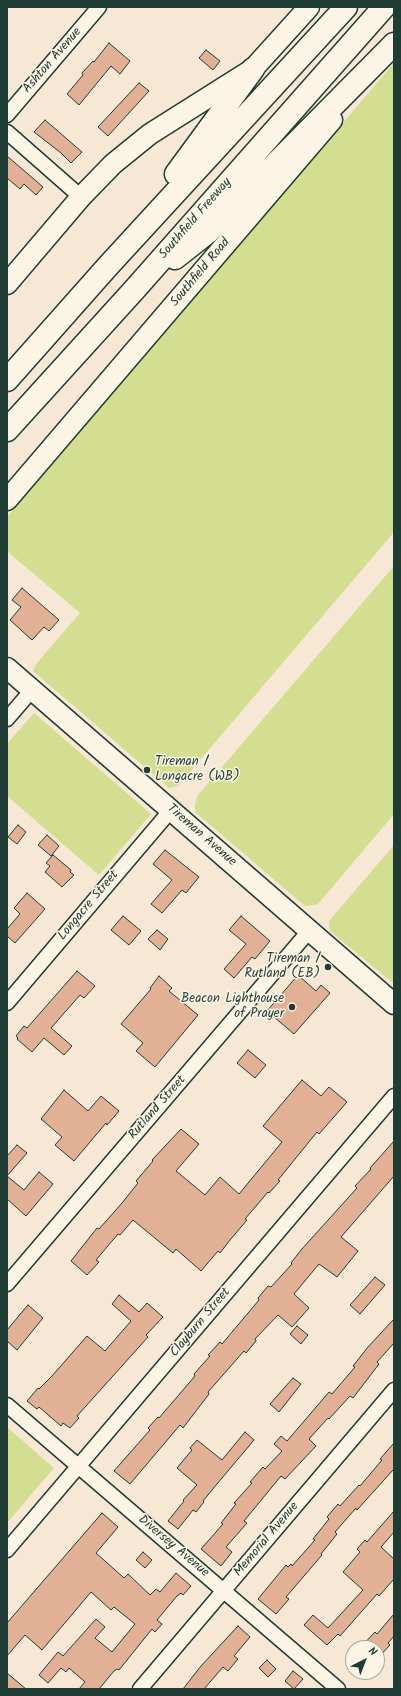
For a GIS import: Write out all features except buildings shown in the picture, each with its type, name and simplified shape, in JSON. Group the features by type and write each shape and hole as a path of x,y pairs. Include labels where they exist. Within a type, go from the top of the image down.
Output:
{"highway":[{"path":"7,380 108,266 346,7"},
{"name":"Southfield Freeway","path":"7,430 135,290 384,7"},
{"path":"135,290 208,232 394,45"},
{"path":"108,266 253,69"}],"main road":[{"path":"7,284 81,197 113,164 150,134 253,69 309,7"},
{"name":"Southfield Road","path":"7,500 394,45"},
{"name":"Tireman Avenue","path":"7,668 394,1004"}],"street":[{"name":"Ashton Avenue","path":"7,115 99,7"},
{"path":"7,132 81,197"},
{"path":"7,719 32,690"},
{"name":"Longacre Street","path":"7,1003 171,810"},
{"name":"Rutland Street","path":"7,1284 309,931"},
{"name":"Clayburn Street","path":"7,1550 394,1096"},
{"name":"Memorial Avenue","path":"140,1689 394,1390"},
{"name":"Diversey Avenue","path":"7,1405 338,1689"}],"green space":[{"path":"394,63 394,532 178,786 169,788 33,671 36,664 80,613 7,551 7,517"},
{"path":"394,566 394,814 318,904 305,906 195,812 195,804 198,795"},
{"path":"34,713 151,814 99,875 7,796 7,744"},
{"path":"394,845 394,984 330,931 329,921"},
{"path":"7,1427 54,1468 7,1523"}],"place":[{"name":"Tireman / Longacre (WB)","path":"147,770"},
{"name":"Tireman / Rutland (EB)","path":"328,967"},
{"name":"Beacon Lighthouse of Prayer","path":"292,1007"}]}
